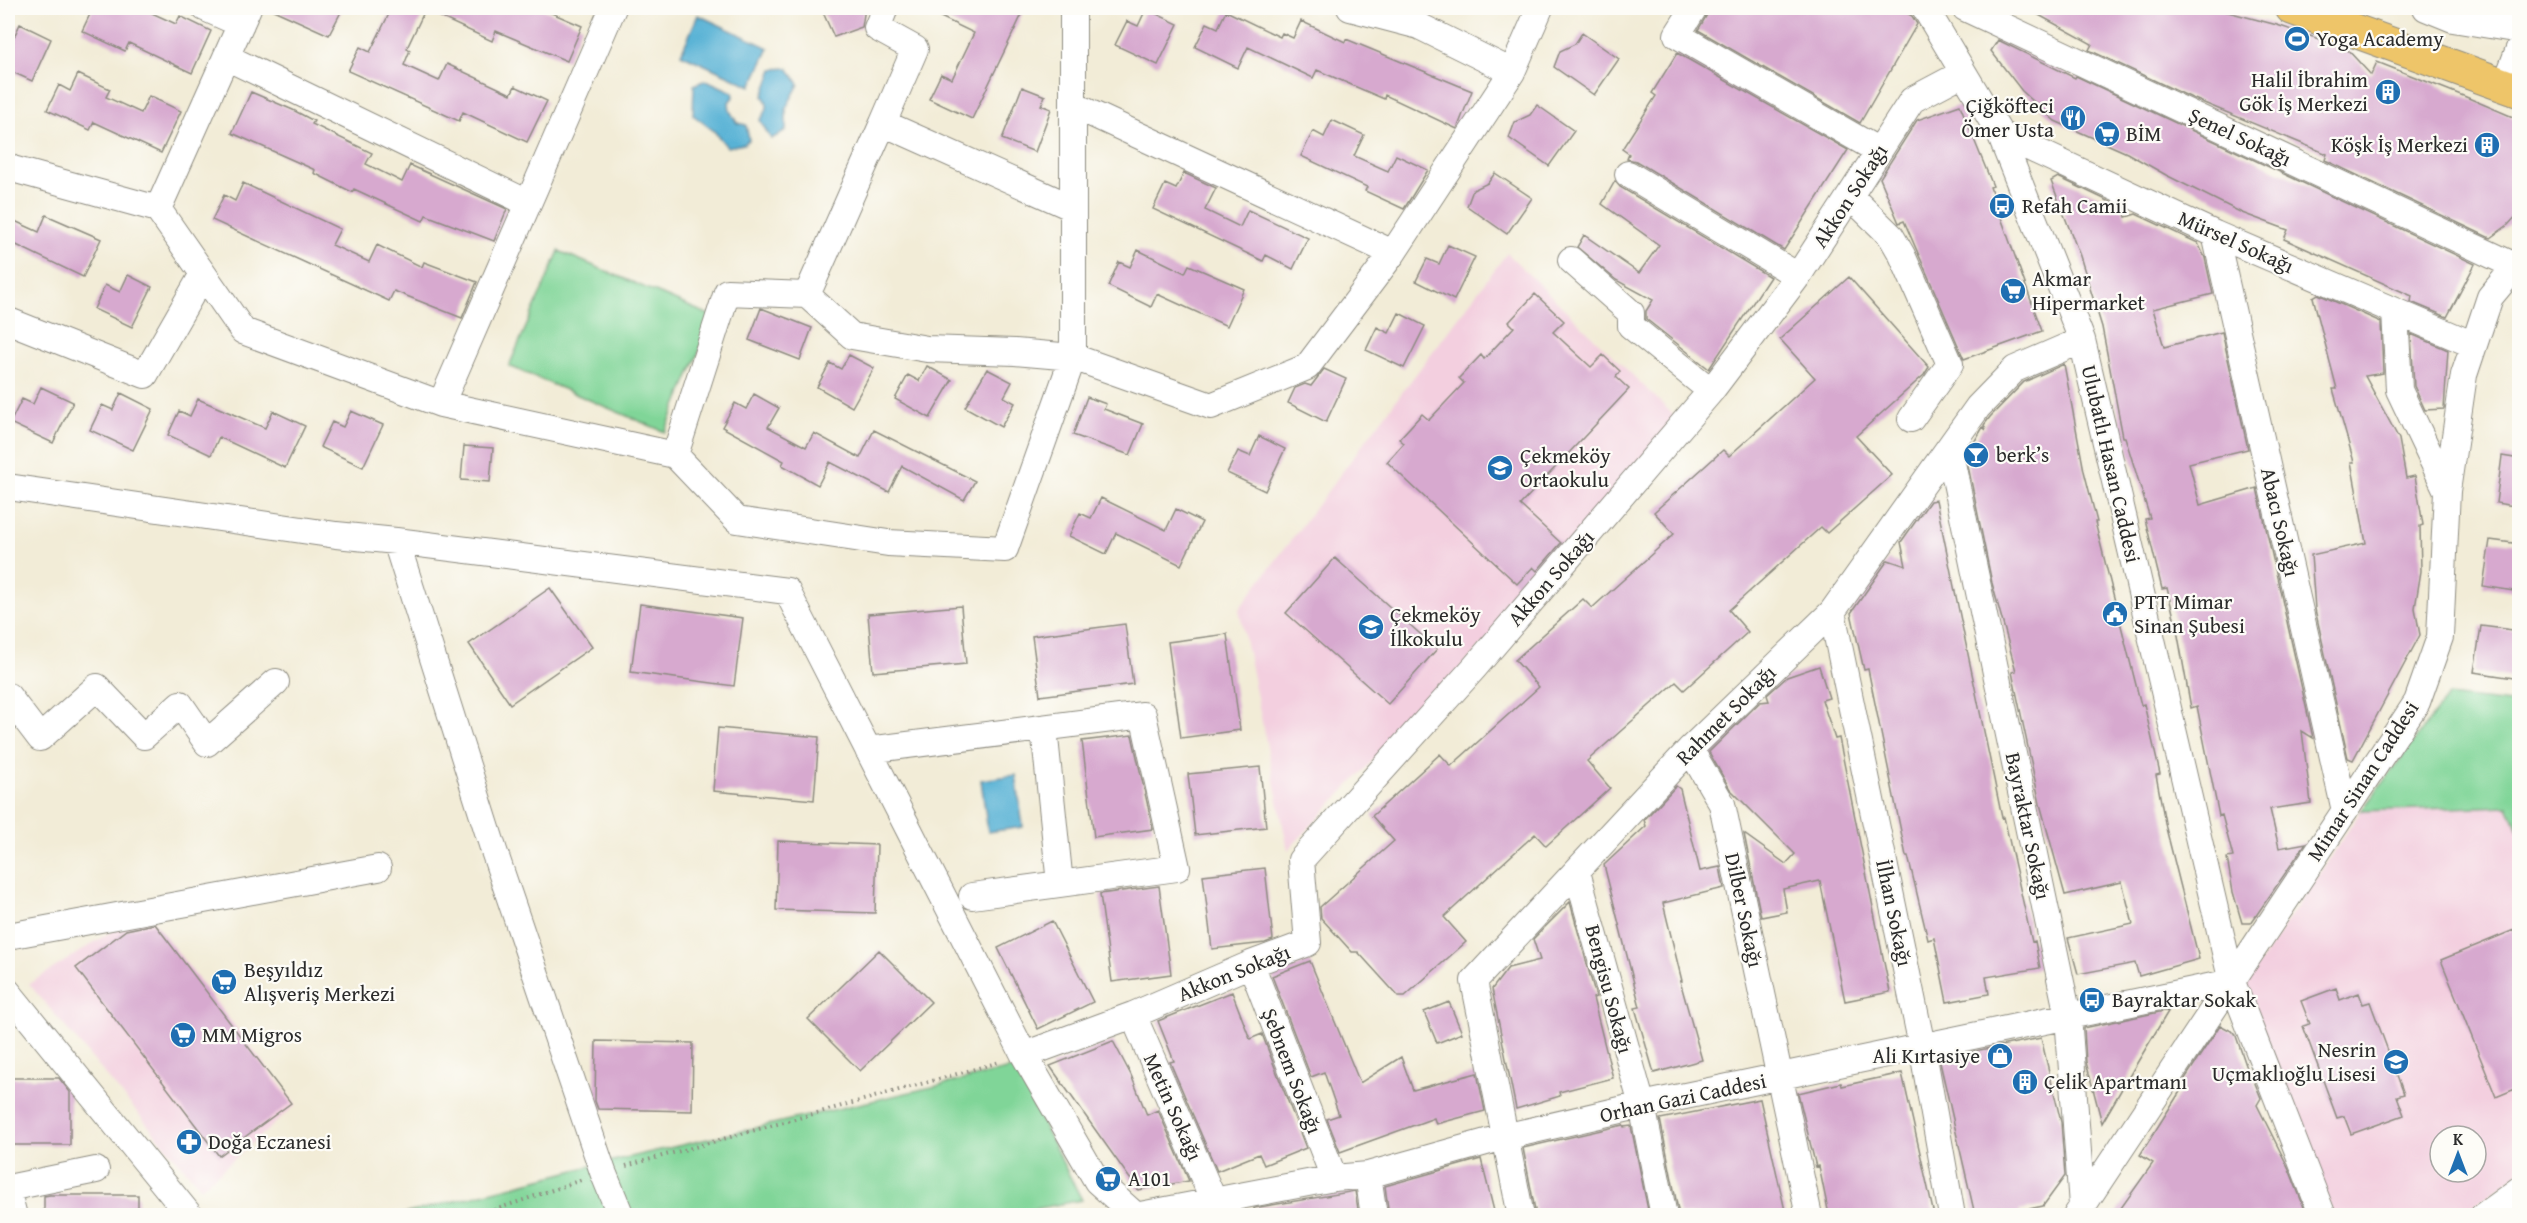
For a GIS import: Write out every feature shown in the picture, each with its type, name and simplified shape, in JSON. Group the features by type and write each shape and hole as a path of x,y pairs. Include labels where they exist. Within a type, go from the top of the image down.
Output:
{"main road":[{"path":"2292,8 2512,88"},
{"path":"2307,8 2380,41"}],"street":[{"path":"158,209 244,16 205,8"},
{"path":"807,295 915,49 877,28 885,8"},
{"path":"8,166 158,209 243,332 441,404 675,456 737,520 888,543 1005,549 1073,357 1073,8"},
{"path":"1350,8 1419,26 1512,72"},
{"path":"675,456 727,292 807,295 852,336 927,350 1016,352 1073,357 1210,406 1307,368 1393,254 1512,72 1540,8"},
{"path":"1694,8 1677,35 1879,151"},
{"name":"Ulubatlı Hasan Caddesi","path":"1924,8 2000,134 2082,340 2232,982 2318,1212"},
{"name":"Şenel Sokağı","path":"1965,8 2517,264"},
{"path":"2426,8 2453,20 2520,30"},
{"path":"441,404 528,203 608,9"},
{"path":"2512,88 2520,46"},
{"path":"226,57 528,203"},
{"name":"Akkon Sokağı","path":"1024,1055 1133,1015 1251,964 1308,943 1301,860 1474,668 1711,391 1798,276 1912,100 1963,74"},
{"path":"1073,105 1393,254"},
{"path":"883,123 1073,208"},
{"name":"Mürsel Sokağı","path":"2000,134 2215,234 2474,345"},
{"path":"1628,174 1798,276"},
{"path":"1850,196 1891,236 1902,255 1950,364 1911,419"},
{"name":"Abacı Sokağı","path":"2215,234 2345,811"},
{"path":"1571,260 1631,313 1631,326 1711,391"},
{"name":"Mimar Sinan Caddesi","path":"2079,1211 2417,702 2440,637 2448,491 2464,375 2490,297 2517,264"},
{"path":"9,321 144,375 203,274"},
{"path":"2395,311 2399,390 2448,491"},
{"name":"Rahmet Sokağı","path":"1504,1137 1474,981 1689,749 1832,612 1978,407 2014,369 2082,340"},
{"name":"Bayraktar Sokağı","path":"1949,449 2068,1016 2079,1211"},
{"path":"8,487 336,535 787,591 1024,1055 1097,1181 1136,1215"},
{"path":"396,541 494,851 603,1172 621,1215"},
{"name":"İlhan Sokağı","path":"1832,612 1922,1046 1952,1215"},
{"path":"40,738 97,687 144,736 180,704 207,743 276,682"},
{"path":"8,696 40,738"},
{"path":"868,750 1143,715 1177,868 972,896"},
{"path":"8,728 40,738"},
{"path":"1044,728 1060,884"},
{"name":"Dilber Sokağı","path":"1689,749 1722,804 1809,1215"},
{"path":"8,936 378,868"},
{"name":"Bengisu Sokağı","path":"1577,872 1642,1105 1664,1215"},
{"name":"Şebnem Sokağı","path":"1251,964 1334,1178"},
{"name":"Orhan Gazi Caddesi","path":"1136,1215 1334,1178 1368,1175 1504,1137 1642,1105 2232,982"},
{"path":"8,992 190,1215"},
{"name":"Metin Sokağı","path":"1133,1015 1213,1199"},
{"path":"1504,1137 1521,1215"},
{"path":"14,1215 8,1190 96,1170"},
{"path":"1368,1175 1374,1215"},
{"path":"2483,1215 2520,1190"}],"path":[{"path":"477,1215 603,1172 1024,1055"}],"shaded area":[{"name":"Çekmeköy Ortaokulu","path":"1507,253 1690,431 1288,850 1239,609"},
{"name":"Nesrin Uçmaklıoğlu Lisesi","path":"2508,806 2520,832 2519,1173 2460,1215 2333,1215 2243,988 2361,811"},
{"name":"MM Migros","path":"145,910 296,1105 201,1188 29,984"}],"green space":[{"path":"559,251 714,317 665,432 509,366"},
{"path":"2448,696 2519,704 2519,832 2508,806 2361,811"},
{"path":"1014,1068 1082,1200 999,1216 396,1216 591,1166"}],"water":[{"path":"698,15 769,48 751,86 681,54"},
{"path":"788,68 799,84 786,108 786,131 771,139 760,120 767,108 763,96 773,69"},
{"path":"706,80 733,92 734,96 729,102 730,111 737,123 746,125 749,140 744,144 727,147 714,131 693,115 694,85"},
{"path":"1016,775 1023,827 988,832 981,780"}],"building":[{"path":"93,8 141,8 176,24 180,16 211,31 192,73 129,43 125,51 82,31"},
{"path":"269,8 343,8 329,35"},
{"path":"392,8 540,8 582,26 567,61 496,31 492,41 425,10 407,48 410,50 404,65 439,81 447,64 511,94 515,86 547,101 527,142 463,112 459,121 348,71 360,47 370,52"},
{"path":"821,8 865,8 862,27 834,37"},
{"path":"922,8 1025,8 972,119 929,99 941,74 952,79 974,33"},
{"path":"1711,8 1898,8 1912,16 1917,24 1860,123 1698,30"},
{"path":"2026,8 2213,8 2277,25 2346,48 2371,75 2377,62 2466,97 2520,120 2520,212 2508,225 2490,238 2325,160 2327,154 2192,98 2089,50 2092,44"},
{"path":"1146,9 1178,24 1158,65 1115,45 1127,21 1138,26"},
{"path":"1226,11 1280,37 1282,33 1293,38 1301,21 1345,42 1346,39 1472,91 1457,129 1385,95 1384,99 1317,70 1313,78 1248,47 1238,68 1195,47 1207,23 1218,28"},
{"path":"20,24 51,39 32,81 8,70 8,50"},
{"path":"1582,33 1619,59 1594,95 1554,67 1560,51 1575,44"},
{"path":"1998,40 2475,264 2447,317 2411,302 2412,296 2284,239 2288,230 2242,213 2127,153 2055,121 2022,91 1991,51"},
{"path":"1677,53 1848,150 1784,250 1636,161 1627,159 1629,154 1622,149 1656,96 1652,93"},
{"path":"78,74 110,89 106,97 141,113 149,96 181,111 161,153 94,122 90,130 47,110 59,85 70,91"},
{"path":"1022,87 1045,96 1041,105 1051,109 1035,152 1002,139"},
{"path":"251,92 293,110 314,121 312,124 372,153 366,164 402,182 410,165 507,209 494,241 426,215 423,221 354,189 352,192 314,173 315,170 232,133"},
{"path":"1537,105 1574,131 1549,166 1509,138 1515,122 1530,115"},
{"path":"1960,105 1993,186 1990,187 2042,331 1964,359 1904,221 1899,223 1880,178 1917,120"},
{"path":"1332,120 1364,135 1354,156 1388,171 1396,155 1428,170 1404,209 1365,191 1367,187 1301,156 1313,131 1324,137"},
{"path":"1184,173 1216,188 1205,210 1240,227 1248,210 1308,238 1293,269 1266,255 1263,261 1153,209 1165,184 1176,189"},
{"path":"1495,173 1532,198 1507,234 1467,206 1473,190 1488,183"},
{"path":"2058,177 2123,208 2126,217 2136,214 2198,243 2205,258 2213,294 2153,309 2164,347 2222,332 2248,449 2189,463 2200,505 2257,488 2313,738 2302,731 2311,803 2270,809 2279,848 2306,843 2251,923 2242,923 2233,892 2227,858 2233,857 2222,815 2219,816 2197,706 2191,708 2167,588 2162,589 2145,519 2150,518 2125,437 2123,437 2102,327 2080,256 2051,181"},
{"path":"1615,181 1620,187 1770,277 1709,369 1646,319 1646,311 1653,300 1616,280 1577,247 1584,235 1639,273 1659,245 1602,204"},
{"path":"243,183 340,229 332,245 369,262 377,245 422,267 424,262 477,282 462,318 394,291 389,301 212,220 224,195 235,201"},
{"path":"46,215 101,239 83,277 8,241 8,218 39,232"},
{"path":"1448,245 1475,257 1454,300 1416,281 1427,259 1439,264"},
{"path":"1138,250 1185,273 1189,265 1244,289 1227,326 1157,294 1151,307 1108,286 1119,262 1130,267"},
{"path":"128,275 152,287 132,327 94,309 105,285 120,292"},
{"path":"1849,277 1929,367 1924,375 1856,436 1892,475 1827,533 1821,527 1729,610 1748,632 1684,690 1676,682 1587,761 1610,788 1546,846 1535,834 1444,917 1466,942 1405,996 1398,996 1358,952 1352,952 1321,918 1320,907 1394,841 1372,816 1440,754 1451,766 1539,687 1515,660 1583,599 1592,608 1674,534 1654,512 1723,450 1729,456 1815,378 1780,339"},
{"path":"1535,294 1564,321 1553,332 1591,367 1603,355 1620,371 1616,377 1629,389 1520,505 1561,543 1537,571 1533,567 1517,584 1387,462 1404,443 1399,439 1422,414 1429,420 1464,383 1459,378 1481,355 1484,359 1514,327 1509,322"},
{"path":"2318,294 2381,322 2383,373 2365,376 2399,439 2406,478 2415,476 2423,525 2420,526 2421,571 2415,608 2420,635 2353,760 2348,758 2315,609 2311,555 2366,543 2351,462 2354,462 2333,389 2337,389 2313,297"},
{"path":"761,308 812,328 800,360 749,340"},
{"path":"1399,313 1425,326 1404,368 1366,350 1377,327 1389,333"},
{"path":"2411,334 2448,350 2444,409 2425,410 2414,386"},
{"path":"849,355 874,368 852,407 817,387 830,363 841,369"},
{"path":"2064,364 2084,471 2097,522 2095,522 2141,705 2144,704 2160,774 2156,775 2166,828 2199,959 2139,976 2135,963 2078,974 2068,938 2133,924 2122,882 2065,895 2040,804 2012,672 2016,671 1992,583 1966,456 1983,427 1986,430 1984,425 1990,417 2024,382"},
{"path":"927,366 952,380 930,418 895,399 908,375 919,381"},
{"path":"987,369 1012,382 1004,397 1015,403 1001,427 965,407"},
{"path":"1324,369 1346,379 1326,422 1288,403 1295,388 1305,384 1311,386"},
{"path":"41,387 73,402 53,443 10,423 22,399 33,404"},
{"path":"121,393 153,409 133,450 90,430 102,405 113,410"},
{"path":"754,394 779,408 768,427 806,447 814,433 860,458 874,430 975,481 964,500 902,466 889,492 830,462 818,485 782,465 784,461 722,427 735,403 746,409"},
{"path":"1087,397 1106,404 1104,409 1143,424 1130,455 1073,435"},
{"path":"198,399 265,428 273,411 305,426 285,468 219,437 211,455 168,435 179,411 190,416"},
{"path":"351,411 383,425 363,467 320,447 332,422 343,427"},
{"path":"1259,436 1285,449 1265,491 1227,473 1238,451 1250,456"},
{"path":"464,446 493,448 490,482 461,480"},
{"path":"2502,456 2520,459 2520,507 2496,503"},
{"path":"1101,498 1166,530 1176,509 1202,522 1181,565 1116,533 1106,554 1069,536 1080,513 1091,518"},
{"path":"1936,500 2002,818 2004,817 2040,968 1986,977 1989,994 1947,1002 1934,938 1928,940 1908,856 1906,856 1868,669 1864,670 1851,613 1888,560 1906,566 1901,542 1930,501"},
{"path":"2490,540 2520,544 2520,592 2483,586"},
{"path":"1335,558 1437,649 1388,704 1286,613"},
{"path":"550,588 592,647 510,704 469,644"},
{"path":"640,604 743,618 734,686 631,672"},
{"path":"961,606 966,664 873,672 868,614"},
{"path":"1125,624 1133,684 1040,696 1032,636"},
{"path":"2481,626 2520,631 2520,679 2474,672"},
{"path":"1227,634 1240,730 1181,738 1168,642"},
{"path":"1819,666 1829,698 1822,700 1835,739 1839,738 1890,992 1845,1001 1820,881 1783,889 1787,912 1761,917 1744,834 1786,864 1795,854 1730,789 1709,752 1760,702 1769,701 1767,695 1787,677"},
{"path":"718,728 819,737 814,800 713,791"},
{"path":"1132,735 1153,829 1094,837 1082,741"},
{"path":"1260,767 1266,827 1195,835 1188,774"},
{"path":"1676,786 1680,789 1700,871 1720,867 1724,888 1663,903 1682,981 1680,981 1702,1060 1654,1073 1635,1008 1640,1007 1604,865 1646,826 1644,820"},
{"path":"778,841 877,845 875,913 776,910"},
{"path":"1265,868 1273,940 1265,943 1212,949 1203,875"},
{"path":"1159,886 1171,974 1112,982 1100,894"},
{"path":"1570,902 1596,997 1593,998 1613,1078 1559,1092 1560,1096 1516,1109 1492,989 1508,968 1540,960 1533,939"},
{"path":"1052,921 1093,1002 1038,1029 998,948"},
{"name":"MM Migros","path":"155,924 291,1103 219,1156 76,968 126,930"},
{"path":"2514,930 2520,945 2520,1087 2496,1097 2441,960"},
{"path":"879,950 931,1002 860,1071 808,1019"},
{"path":"1310,961 1360,1083 1401,1057 1413,1090 1477,1073 1485,1111 1436,1124 1434,1118 1340,1152 1327,1119 1339,1115 1324,1072 1311,1077 1272,976"},
{"path":"2336,988 2340,1000 2359,993 2363,1004 2370,1002 2404,1094 2397,1096 2404,1115 2351,1134 2344,1116 2337,1118 2303,1026 2310,1024 2301,1001"},
{"path":"1232,992 1250,1039 1262,1034 1306,1148 1264,1165 1259,1154 1217,1171 1170,1062 1174,1061 1158,1021"},
{"path":"1449,1002 1462,1033 1437,1043 1424,1012"},
{"path":"2169,1010 2102,1123 2086,1062 2084,1028"},
{"path":"2220,1025 2235,1033 2249,1074 2261,1098 2257,1105 2289,1169 2307,1215 2116,1215 2153,1163 2140,1155 2181,1090 2179,1088"},
{"path":"2041,1038 2061,1122 2065,1176 2043,1206 2019,1211 2020,1215 1975,1215 1939,1058"},
{"path":"596,1041 693,1043 692,1111 598,1109 595,1101"},
{"path":"1113,1041 1131,1075 1147,1115 1158,1110 1189,1181 1138,1190 1050,1066"},
{"path":"1902,1073 1934,1215 1829,1215 1819,1166 1816,1167 1798,1093"},
{"path":"8,1078 59,1078 70,1092 70,1145 8,1145"},
{"path":"1760,1099 1786,1215 1679,1215 1660,1119"},
{"path":"1623,1125 1624,1127 1631,1126 1649,1215 1536,1215 1523,1148"},
{"path":"1481,1159 1495,1215 1389,1215 1385,1186"},
{"path":"1355,1191 1359,1215 1255,1215 1254,1208"},
{"path":"138,1195 138,1215 44,1215 44,1196"}],"place":[{"name":"Yoga Academy","path":"2297,39"},
{"name":"Halil İbrahim Gök İş Merkezi","path":"2388,92"},
{"name":"Çiğköfteci Ömer Usta","path":"2073,118"},
{"name":"BİM","path":"2107,134"},
{"name":"Köşk İş Merkezi","path":"2487,145"},
{"name":"Refah Camii","path":"2002,206"},
{"name":"Akmar Hipermarket","path":"2013,291"},
{"name":"berk’s","path":"1976,455"},
{"name":"Çekmeköy Ortaokulu","path":"1500,468"},
{"name":"PTT Mimar Sinan Şubesi","path":"2115,614"},
{"name":"Çekmeköy İlkokulu","path":"1371,627"},
{"name":"Beşyıldız Alışveriş Merkezi","path":"224,982"},
{"name":"Bayraktar Sokak","path":"2092,1000"},
{"name":"MM Migros","path":"183,1035"},
{"name":"Ali Kırtasiye","path":"2000,1056"},
{"name":"Nesrin Uçmaklıoğlu Lisesi","path":"2396,1062"},
{"name":"Çelik Apartmanı","path":"2025,1082"},
{"name":"Doğa Eczanesi","path":"189,1142"},
{"name":"A101","path":"1108,1179"}]}
